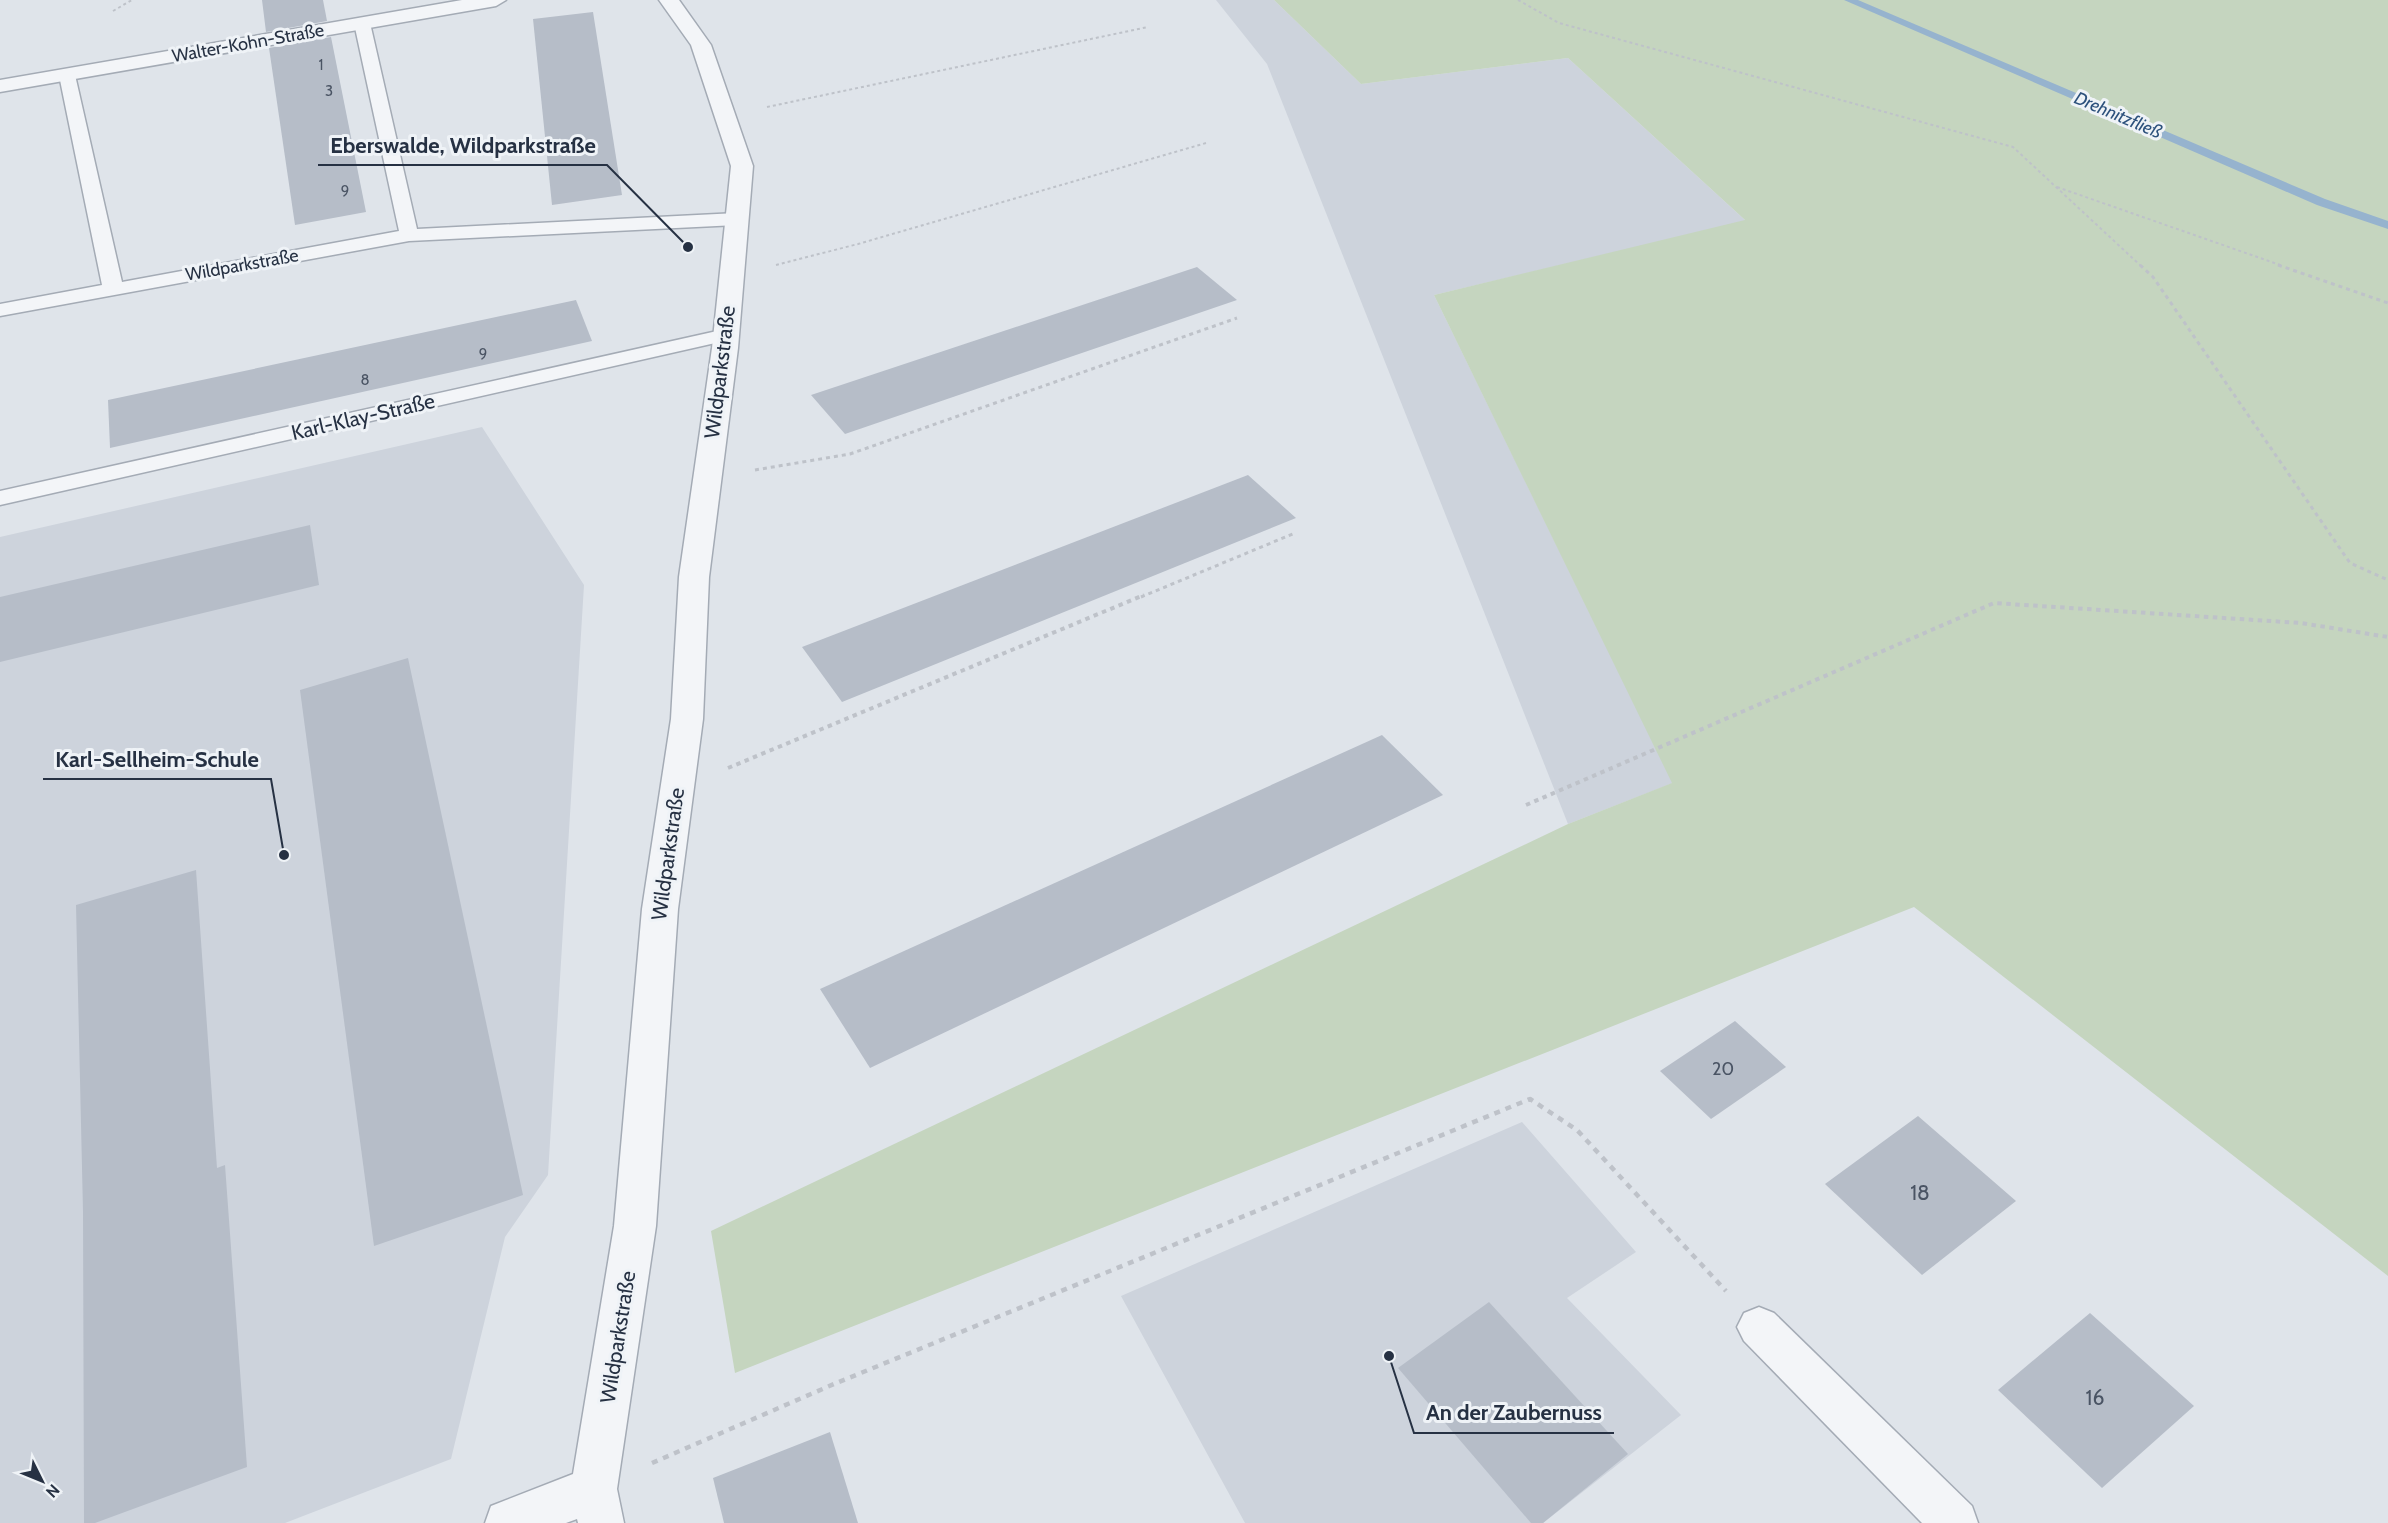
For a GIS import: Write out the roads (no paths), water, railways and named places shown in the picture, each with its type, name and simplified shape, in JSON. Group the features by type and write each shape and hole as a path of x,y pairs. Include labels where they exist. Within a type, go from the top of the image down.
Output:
{"street":[{"name":"Walter-Kohn-Straße","path":"0,86 496,0"},
{"name":"Wildparkstraße","path":"597,1506 636,1226 660,909 687,719 694,577 726,335 742,166 701,45 669,0"},
{"path":"1760,1327 1955,1523"},
{"path":"508,1523 597,1506"}],"lane":[{"path":"362,23 409,235"},
{"path":"67,75 113,288"},
{"name":"Wildparkstraße","path":"0,310 409,235 736,219"},
{"name":"Karl-Klay-Straße","path":"0,498 726,335"}],"waterway":[{"name":"Drehnitzfließ","path":"1849,0 2321,202 2388,225"}],"place":[{"name":"Eberswalde, Wildparkstraße","path":"688,247"},
{"name":"Karl-Sellheim-Schule","path":"284,855"},
{"name":"An der Zaubernuss","path":"1389,1356"}]}
